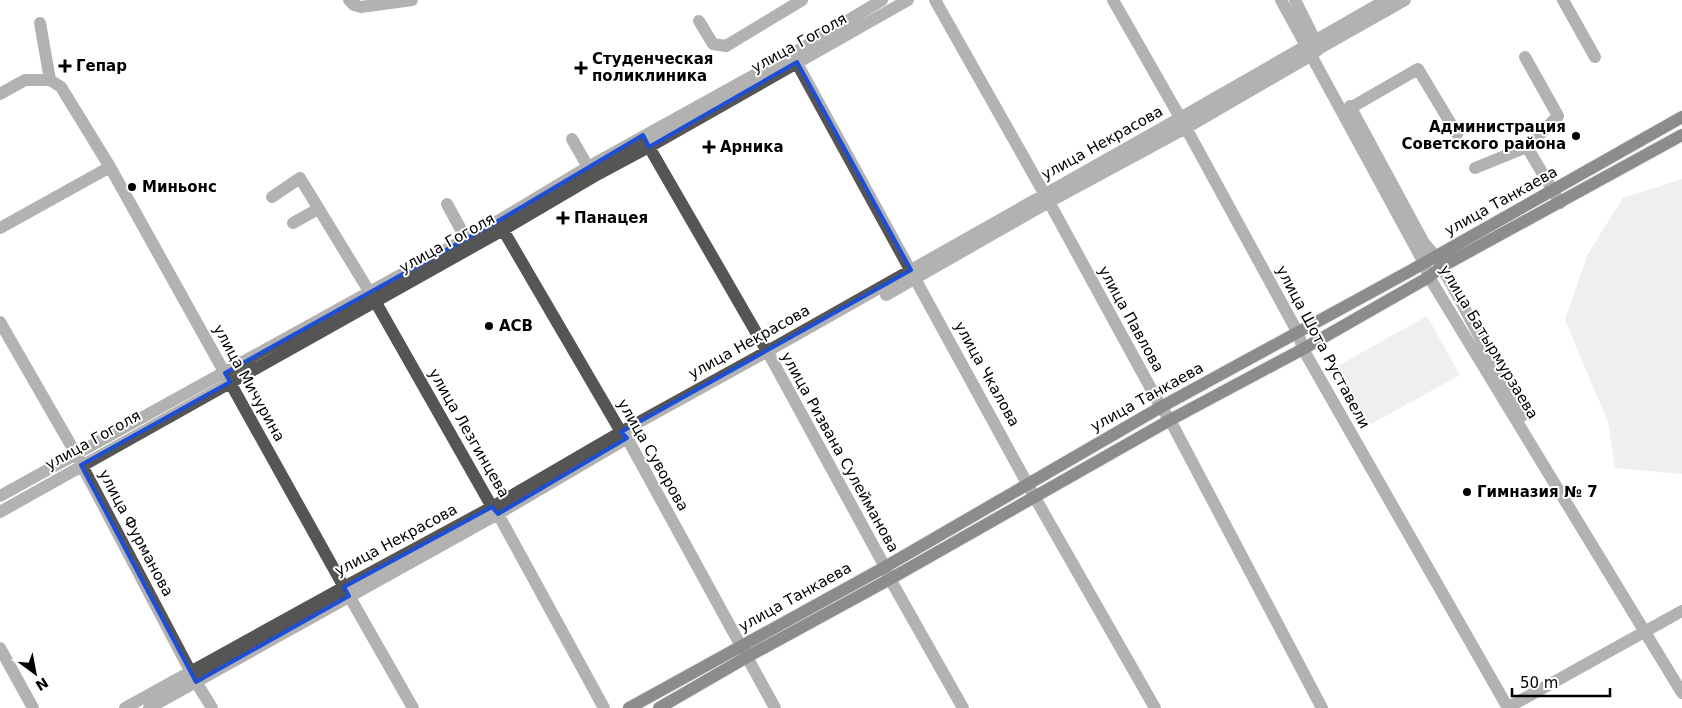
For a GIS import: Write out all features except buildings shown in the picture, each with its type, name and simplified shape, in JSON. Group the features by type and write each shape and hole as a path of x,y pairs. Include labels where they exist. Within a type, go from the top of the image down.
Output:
{"main road":[{"name":"улица Танкаева","path":"1433,262 1682,117"},
{"name":"улица Танкаева","path":"659,708 744,651 885,566 1161,407 1433,262 1560,203 1682,135"},
{"name":"улица Танкаева","path":"629,708 890,579 1170,420 1303,350 1429,277"}],"street":[{"path":"349,0 354,5 362,7 412,0"},
{"path":"699,21 713,44 726,46 802,0"},
{"name":"улица Гоголя","path":"795,58 882,0"},
{"name":"улица Гоголя","path":"0,496 78,460 501,226 590,172 795,58 908,0"},
{"name":"улица Павлова","path":"935,0 1161,407 1170,420 1322,708"},
{"name":"улица Шота Руставели","path":"1113,0 1298,333 1303,350 1507,708"},
{"name":"улица Батырмурзаева","path":"1282,0 1313,47 1570,504 1645,632"},
{"name":"улица Батырмурзаева","path":"1294,0 1313,47"},
{"name":"улица Некрасова","path":"125,708 194,676 495,510 624,435 1183,123 1313,47 1386,0"},
{"name":"улица Некрасова","path":"1313,47 1405,0"},
{"path":"1563,0 1595,57"},
{"path":"0,94 25,80 50,80 40,23"},
{"path":"1475,168 1526,147 1558,116 1525,57"},
{"name":"улица Чкалова","path":"795,58 1034,496 1155,708"},
{"path":"1347,110 1418,68 1456,134"},
{"name":"улица Мичурина","path":"50,80 60,86 110,167 413,708"},
{"path":"572,139 590,172"},
{"name":"улица Ризвана Сулейманова","path":"646,141 768,355 885,566 890,579 963,708"},
{"path":"1526,147 1554,190 1560,203"},
{"path":"0,228 110,167"},
{"name":"улица Лезгинцева","path":"272,197 300,178 372,297 495,510 604,708"},
{"path":"447,204 468,243"},
{"path":"293,223 318,209"},
{"name":"улица Суворова","path":"501,226 624,435 775,708"},
{"name":"улица Батырмурзаева","path":"1433,262 1429,277 1682,692"},
{"name":"улица Фурманова","path":"0,322 78,460 212,708"},
{"name":"улица Гоголя","path":"0,512 78,460"},
{"path":"1507,708 1682,611"},
{"path":"0,648 34,708"},
{"name":"улица Некрасова","path":"149,708 194,676"}],"highlighted area":[{"path":"797,62 911,270 621,432 627,438 498,514 492,507 344,587 349,596 196,682 81,465 230,382 225,373 498,221 643,135 649,147"}],"shaded area":[{"path":"1682,179 1682,474 1615,468 1608,422 1565,320 1587,256 1623,198"},
{"path":"1427,316 1460,375 1366,427 1334,368"}],"place":[{"name":"Гепар","path":"65,66"},
{"name":"Студенческая поликлиника","path":"581,68"},
{"name":"Администрация Советского района","path":"1576,136"},
{"name":"Арника","path":"709,147"},
{"name":"Миньонс","path":"132,187"},
{"name":"Панацея","path":"563,218"},
{"name":"АCB","path":"489,326"},
{"name":"Гимназия № 7","path":"1467,492"}]}
